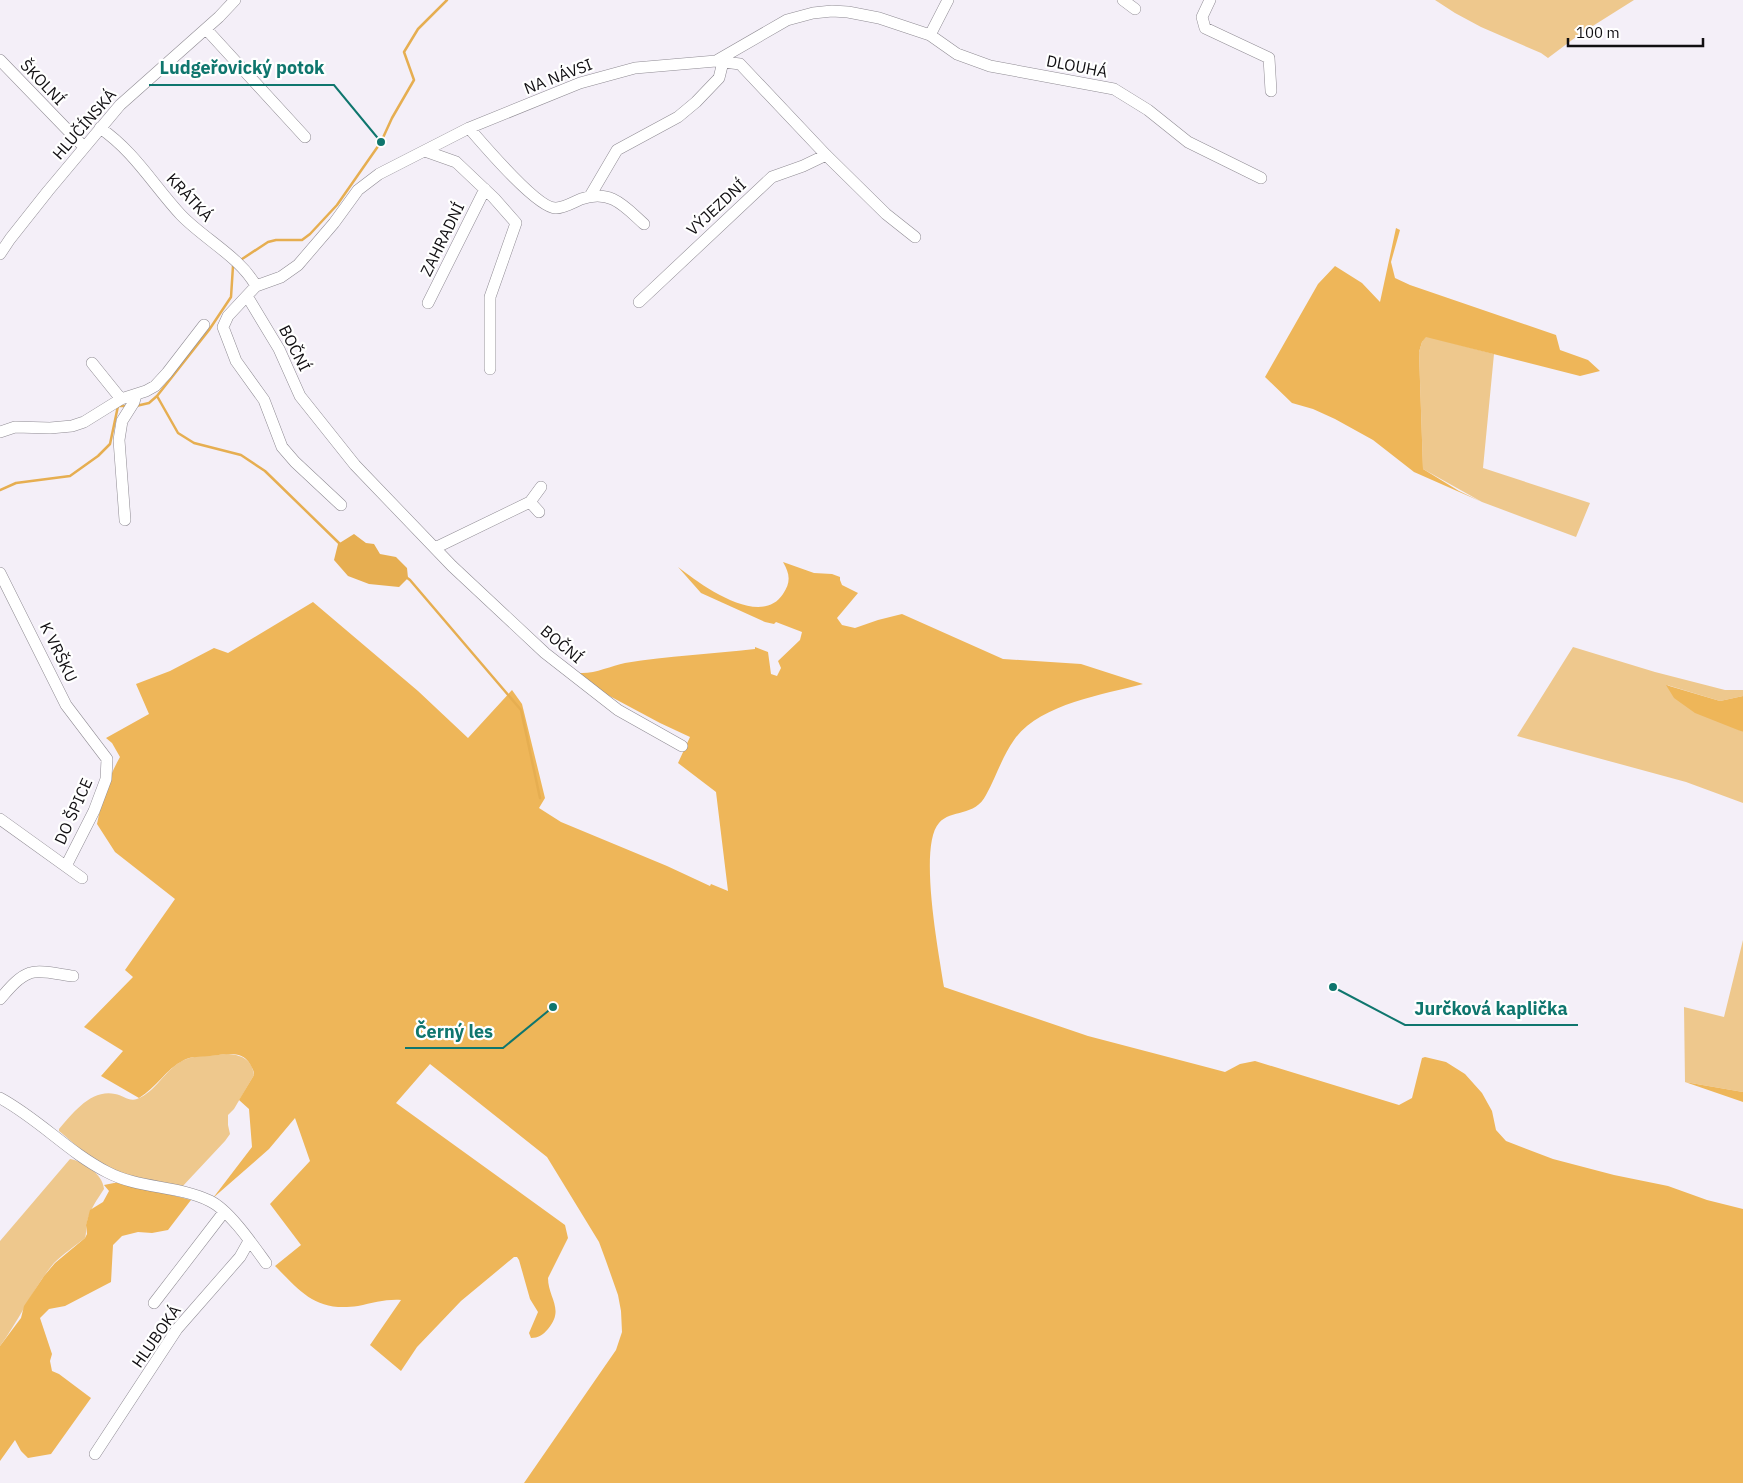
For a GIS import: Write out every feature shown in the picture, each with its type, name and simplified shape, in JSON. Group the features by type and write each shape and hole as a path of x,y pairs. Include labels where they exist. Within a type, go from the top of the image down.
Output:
{"street":[{"name":"HLUČÍNSKÁ","path":"0,254 10,238 84,147 131,94 206,29 236,0"},
{"path":"930,35 948,0"},
{"path":"1123,0 1135,9"},
{"path":"1210,0 1202,18 1205,28 1269,58 1271,90"},
{"name":"NA NÁVSI","path":"341,505 295,462 282,447 264,400 236,361 223,327 228,316 256,286 281,277 298,265 334,223 358,190 379,174 469,128 580,83 635,68 720,62 787,20 813,13 832,11 866,14 930,35"},
{"path":"206,29 305,137"},
{"name":"DLOUHÁ","path":"930,35 956,54 990,66 1114,90 1148,110 1188,142 1261,178"},
{"name":"ŠKOLNÍ","path":"0,60 84,147"},
{"path":"590,196 617,150 678,117 696,102 719,78 720,62 740,64 886,214 915,237"},
{"name":"KRÁTKÁ","path":"100,128 125,147 181,215 249,273 256,286"},
{"path":"469,128 516,179 546,205 556,208 590,196 604,196 614,199 644,224"},
{"path":"426,151 456,162 485,189 516,223 490,297 490,369"},
{"name":"VÝJEZDNÍ","path":"639,302 772,177 803,166 826,154"},
{"name":"ZAHRADNÍ","path":"428,303 485,189"},
{"name":"BOČNÍ","path":"247,296 279,348 300,396 355,465 435,548 545,653 618,710 682,746"},
{"path":"125,520 119,440 122,421 133,402 156,386 204,325"},
{"path":"92,363 121,399 133,402"},
{"path":"0,432 16,427 50,428 72,426 84,422 121,399"},
{"path":"435,548 530,502 541,488"},
{"path":"530,502 539,512"},
{"name":"K VRŠKU","path":"0,572 66,705 94,743"},
{"name":"DO ŠPICE","path":"66,866 94,811 106,779 107,759 94,743"},
{"name":"DO ŠPICE","path":"0,820 82,878"},
{"path":"0,998 13,985 30,973 73,976"},
{"path":"0,1098 34,1120 82,1158 108,1173 134,1183 180,1191 211,1201 224,1212 266,1263"},
{"name":"HLUBOKÁ","path":"154,1303 224,1212"},
{"name":"HLUBOKÁ","path":"96,1454 178,1329 240,1257 249,1241"}],"shaded area":[{"path":"1435,0 1634,0 1580,34 1548,58 1541,53 1481,27"},
{"path":"1396,228 1400,230 1391,262 1395,278 1410,285 1556,335 1560,350 1588,360 1600,371 1580,376 1426,337 1422,342 1419,352 1423,469 1459,491 1482,502 1414,472 1373,440 1335,419 1313,409 1292,403 1265,377 1318,284 1335,266 1362,283 1380,302"},
{"path":"1426,336 1494,354 1483,468 1590,503 1576,537 1482,502 1423,469 1419,352"},
{"path":"354,534 366,543 374,544 380,554 396,557 407,568 408,578 399,587 369,584 348,576 334,560 338,544"},
{"path":"783,562 814,573 832,574 840,577 842,585 858,593 837,618 842,625 855,628 902,614 1003,659 1081,664 1143,684 1091,697 1055,709 1039,718 1025,728 1014,740 981,802 976,807 950,816 939,823 933,835 930,854 930,876 944,987 1088,1036 1225,1072 1240,1064 1255,1061 1399,1105 1412,1098 1422,1058 1446,1062 1465,1074 1482,1093 1492,1111 1496,1130 1506,1141 1553,1159 1614,1175 1668,1186 1707,1200 1743,1209 1743,1483 524,1483 616,1350 622,1332 618,1295 599,1242 547,1157 430,1064 396,1103 565,1225 568,1238 548,1278 555,1309 553,1322 542,1334 531,1338 529,1333 538,1312 530,1299 519,1260 517,1257 514,1257 461,1301 417,1347 401,1371 370,1345 401,1300 358,1306 331,1306 311,1298 293,1284 275,1266 301,1245 270,1204 310,1161 295,1118 269,1149 213,1198 252,1147 249,1109 239,1100 254,1075 250,1064 242,1056 232,1054 187,1059 172,1068 139,1098 101,1076 123,1051 84,1027 133,977 125,970 175,899 115,852 97,824 106,789 120,757 112,743 106,738 149,714 136,684 170,671 214,648 228,653 313,602 418,691 468,738 512,690 522,704 545,798 539,808 561,822 710,886 711,884 728,891 716,792 678,763 690,737 574,677 580,673 597,671 625,663 755,649 755,647 768,652 771,674 777,676 781,668 778,661 800,640 802,632 776,622 774,624 765,622 701,593 678,567 700,583 730,600 760,607 773,604 786,590 789,578"},
{"path":"1573,647 1655,672 1725,690 1743,690 1743,696 1720,701 1667,685 1743,732 1743,803 1686,782 1517,736"},
{"path":"1666,685 1720,701 1743,696 1743,732 1695,713 1674,698"},
{"path":"1743,940 1743,1092 1685,1082 1684,1007 1724,1017"},
{"path":"226,1054 240,1056 248,1061 254,1075 234,1109 228,1115 230,1134 181,1188 140,1180 111,1170 90,1157 59,1131 83,1104 98,1095 106,1093 131,1100 137,1099 144,1096 171,1069 184,1060 194,1057"},
{"path":"1685,1082 1743,1092 1743,1102"},
{"path":"70,1159 81,1162 92,1169 103,1183 104,1189 90,1213 86,1224 85,1238 54,1263 0,1346 0,1241"},
{"path":"124,1181 136,1186 191,1200 168,1230 152,1233 138,1232 122,1236 113,1245 111,1282 65,1306 49,1309 40,1318 52,1354 50,1361 52,1371 59,1374 91,1398 51,1454 28,1458 21,1451 15,1440 0,1461 0,1346 21,1318 24,1306 44,1276 55,1263 85,1238 90,1210 103,1202 109,1191 104,1185"}],"waterway":[{"path":"239,261 268,242 276,240 302,240 337,205 381,142 392,118 414,80 404,52 418,29 447,0"},
{"path":"136,406 149,403 157,396 209,330 231,297 233,266"},
{"path":"157,396 178,433 194,443 241,455 265,471 341,545"},
{"path":"0,490 16,483 70,476 98,456 110,444 118,406 128,406"},
{"path":"406,577 521,710 540,798"}],"place":[{"name":"Ludgeřovický potok","path":"381,142"},
{"name":"Jurčková kaplička","path":"1333,987"},
{"name":"Černý les","path":"553,1007"}]}
